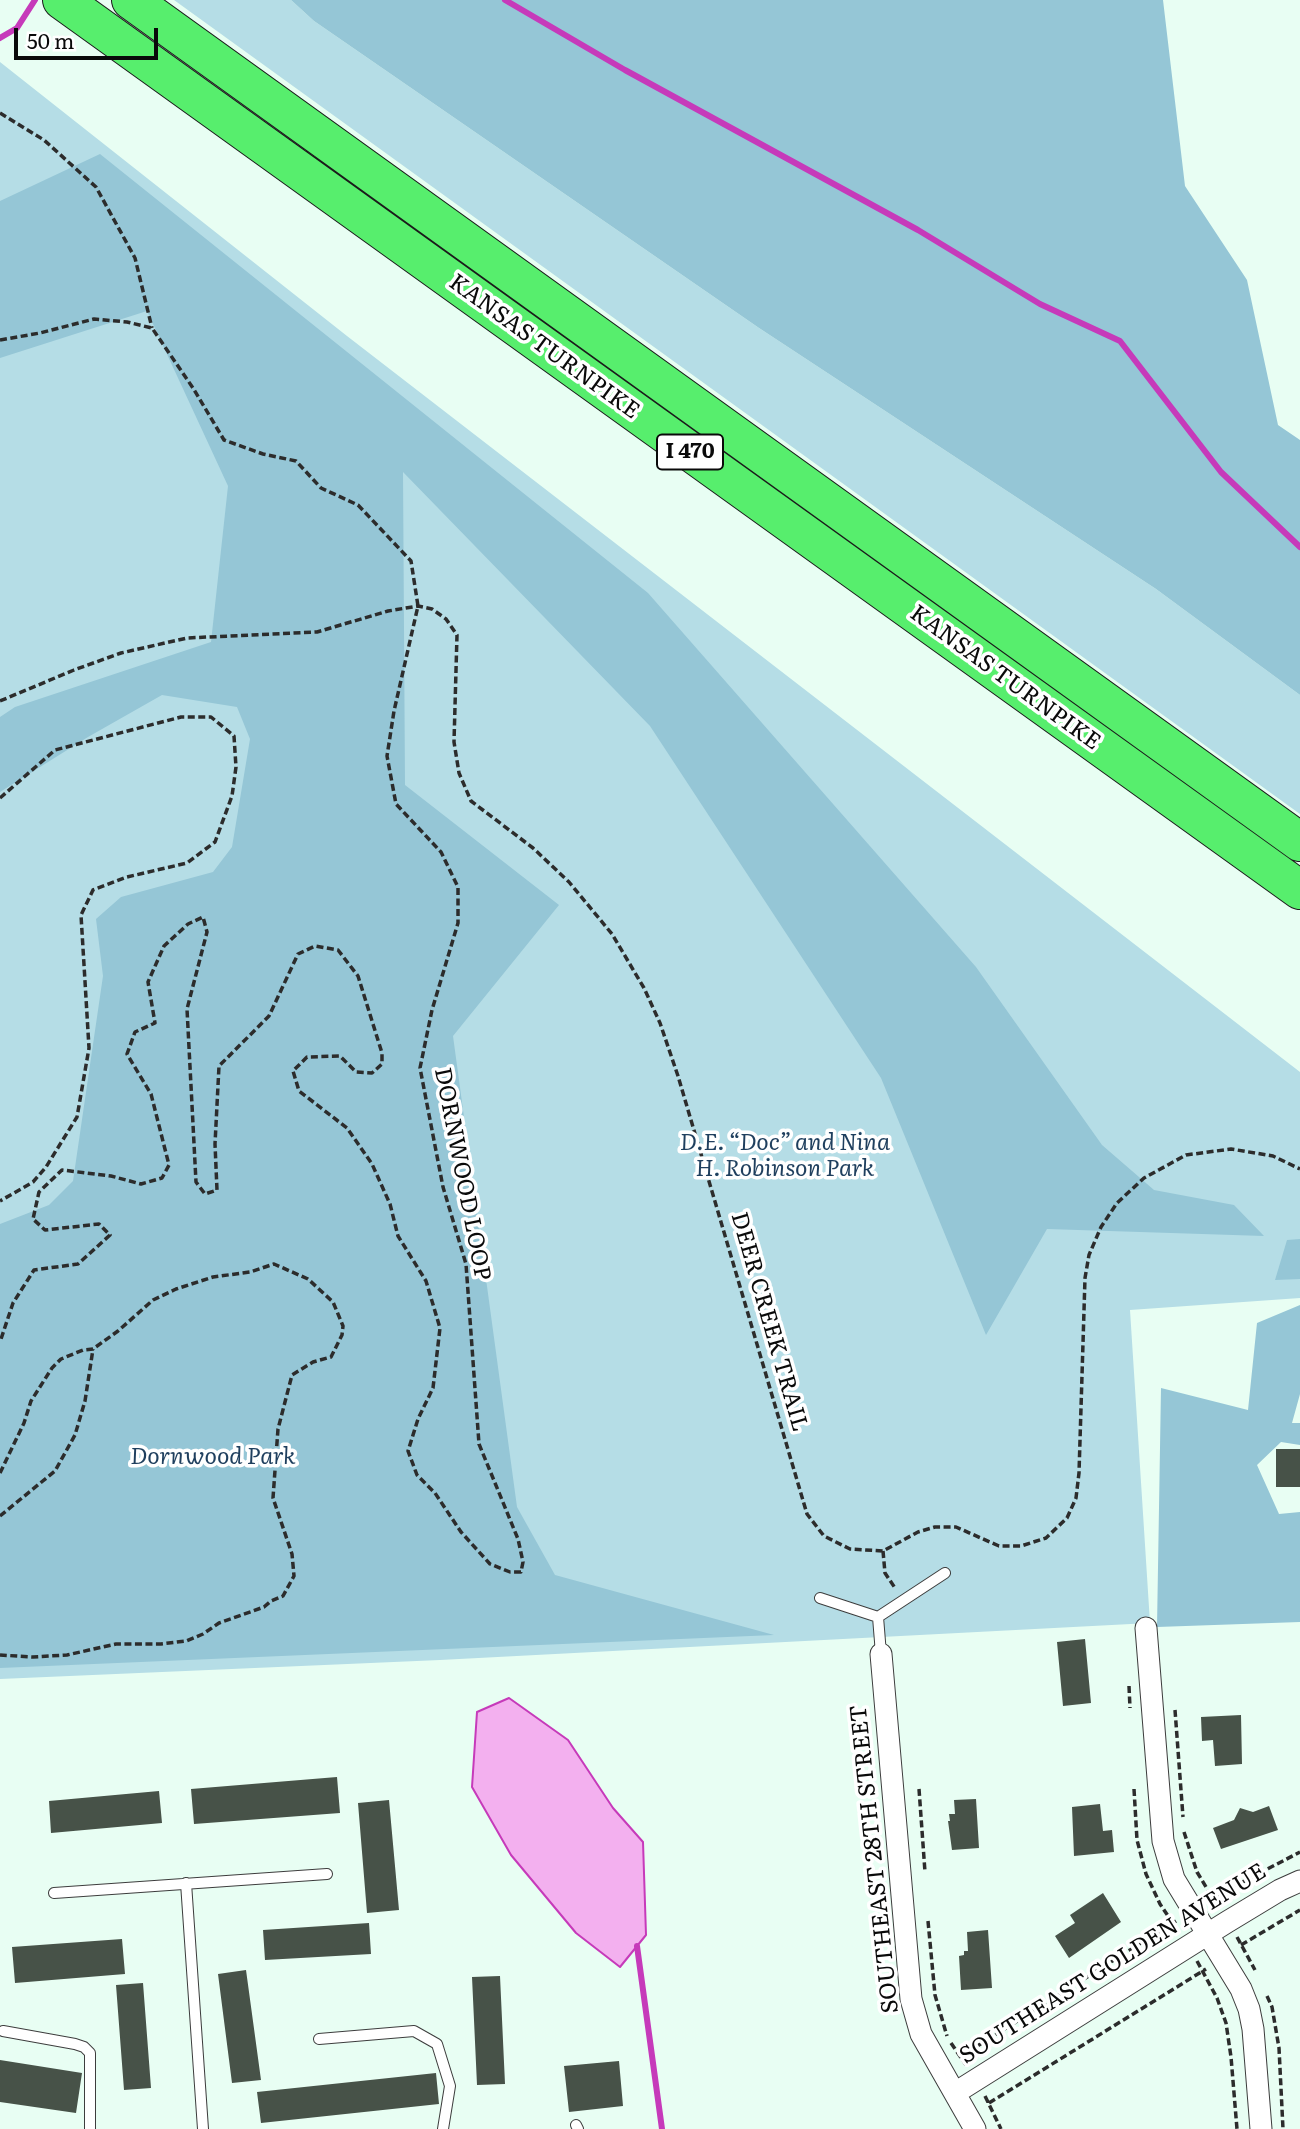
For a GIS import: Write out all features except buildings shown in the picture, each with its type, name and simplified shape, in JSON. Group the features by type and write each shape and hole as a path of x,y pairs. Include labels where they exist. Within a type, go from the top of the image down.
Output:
{"highway":[{"name":"KANSAS TURNPIKE","path":"131,0 1300,842"},
{"name":"KANSAS TURNPIKE","path":"71,7 1300,890"}],"street":[{"path":"1146,1628 1163,1841 1174,1879 1241,1989 1249,2009 1261,2129"},
{"name":"SOUTHEAST 28TH STREET","path":"881,1654 911,1998 922,2034 975,2129"},
{"name":"SOUTHEAST GOLDEN AVENUE","path":"955,2093 1208,1934 1233,1931 1280,1890 1300,1881"}],"lane":[{"path":"878,1617 945,1573"},
{"path":"820,1598 878,1617"},
{"path":"878,1617 881,1654"},
{"path":"54,1893 327,1874"},
{"path":"186,1883 202,2129"},
{"path":"3,2031 75,2044 90,2053 90,2129"},
{"path":"319,2039 414,2031 437,2044 450,2086 443,2129"}],"path":[{"name":"DORNWOOD LOOP","path":"0,113 44,140 96,187 135,258 152,328 224,440 263,454 296,461 321,488 358,505 411,561 418,606 394,711 387,757 396,804 441,852 457,887 458,923 432,1010 420,1068 443,1187 466,1264 479,1444 518,1539 523,1562 521,1572 510,1573 490,1564 461,1532 435,1493 417,1475 408,1451 418,1419 433,1388 440,1328 426,1282 398,1236 390,1204 372,1164 347,1128 299,1091 293,1071 307,1057 340,1056 356,1072 372,1073 382,1064 382,1053 358,976 338,950 315,946 298,954 269,1016 219,1066 215,1144 217,1190 205,1194 196,1182 187,1009 207,932 203,917 188,924 164,946 148,982 155,1023 135,1032 127,1054 150,1094 169,1165 162,1178 142,1184 111,1176 62,1170 39,1192 33,1219 45,1230 99,1224 110,1235 78,1264 34,1270 13,1303 0,1342"},
{"path":"0,340 94,319 152,328"},
{"path":"0,701 121,653 187,638 317,632 388,611 418,606"},
{"name":"DEER CREEK TRAIL","path":"418,606 432,609 446,619 457,635 454,741 459,773 471,801 533,848 569,882 612,934 660,1024 678,1076 807,1514 824,1536 850,1549 883,1551"},
{"path":"0,798 55,750 168,720 181,717 211,718 234,736 236,767 232,796 215,842 187,863 127,877 93,890 81,915 89,1048 77,1116 46,1167 33,1182 0,1200"},
{"path":"903,1600 885,1573 883,1551 918,1532 934,1527 956,1527 999,1545 1021,1546 1046,1538 1067,1518 1076,1498 1079,1473 1089,1255 1101,1227 1117,1203 1144,1178 1186,1156 1231,1149 1273,1156 1300,1169"},
{"path":"0,1472 24,1423 31,1401 52,1368 61,1359 93,1349 153,1300 213,1277 250,1272 274,1264 308,1279 333,1302 343,1326 342,1335 331,1357 313,1362 292,1375 278,1429 272,1498 284,1525 292,1554 294,1576 283,1596 264,1607 219,1623 186,1641 116,1644 56,1656 0,1655"},
{"path":"0,1516 55,1471 75,1435 85,1401 93,1349"},
{"path":"1175,1710 1184,1835 1197,1872 1233,1931"},
{"path":"919,1789 925,1872"},
{"path":"960,2057 1194,1911 1212,1897 1300,1852"},
{"path":"989,2103 1300,1910"},
{"path":"928,1922 935,1995 947,2036 966,2065"}],"green space":[{"path":"174,0 291,0 314,21 759,328 1156,589 1300,695 1300,814"},
{"path":"291,0 1163,0 1185,186 1247,280 1278,425 1300,440 1300,695 1156,589 759,328 314,21"},
{"name":"D.E. “Doc” and Nina H. Robinson Park","path":"0,62 347,336 1300,1072 1300,1298 1130,1310 1150,1623 440,1660 0,1679"},
{"name":"Dornwood Park","path":"100,154 648,593 976,967 1102,1145 1154,1190 1234,1205 1264,1236 1047,1229 986,1335 881,1078 650,726 403,472 405,785 559,905 453,1036 517,1507 555,1575 774,1635 0,1668 0,1224 49,1205 73,1181 103,976 96,919 121,897 213,872 232,847 250,739 237,707 162,695 0,792 0,717 15,707 211,642 228,486 147,311 0,358 0,201"},
{"path":"1300,1239 1300,1279 1275,1280 1287,1240"},
{"path":"1300,1305 1300,1394 1292,1423 1300,1423 1300,1445 1281,1442 1257,1465 1279,1514 1300,1512 1300,1622 1157,1627 1161,1388 1248,1410 1257,1323"}],"shaded area":[{"path":"509,1698 568,1740 613,1808 643,1842 646,1935 620,1967 576,1933 511,1855 472,1787 477,1712"}],"waterway":[{"path":"0,38 17,28 35,0"},
{"path":"505,0 625,70 918,230 1040,304 1120,341 1221,472 1300,547"},
{"path":"637,1946 662,2129"}]}
